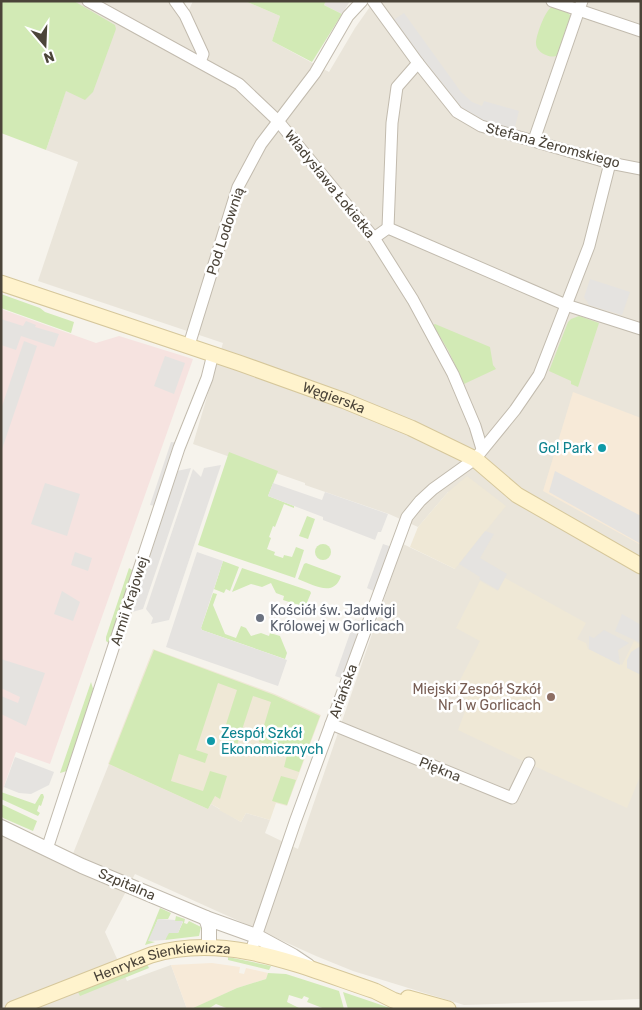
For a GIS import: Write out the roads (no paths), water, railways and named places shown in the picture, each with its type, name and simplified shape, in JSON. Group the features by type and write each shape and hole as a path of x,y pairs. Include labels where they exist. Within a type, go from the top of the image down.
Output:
{"main road":[{"name":"Węgierska","path":"1,283 214,354 344,401 452,446 479,454 517,495 641,566"},
{"name":"Henryka Sienkiewicza","path":"14,1009 150,955 171,950 209,947 251,951 375,991 393,1000 419,1009"},
{"name":"Henryka Sienkiewicza","path":"375,991 394,994 448,1009"}],"street":[{"name":"Władysława Łokietka","path":"88,1 239,84 278,121 374,238 424,319 453,374 475,426 479,454"},
{"path":"175,1 185,15 203,54 200,62"},
{"name":"Pod Lodownią","path":"188,345 238,187 261,144 314,73 348,16 362,1"},
{"name":"Stefana Żeromskiego","path":"373,1 418,63 457,112 480,126 610,163 641,168"},
{"path":"552,1 581,6 641,31"},
{"path":"534,140 581,6"},
{"path":"388,228 392,123 397,88 418,63"},
{"name":"Ariańska","path":"251,951 295,822 407,518 426,495 479,454 515,410 540,375 589,246 610,163"},
{"path":"374,238 388,228"},
{"path":"388,228 566,305 641,329"},
{"name":"Armii Krajowej","path":"48,849 179,448 214,354"},
{"name":"Piękna","path":"331,724 512,798 529,762"},
{"name":"Szpitalna","path":"1,827 82,866 206,918 256,936"},
{"path":"206,918 209,927 209,947"},
{"name":"Henryka Sienkiewicza","path":"256,936 293,956 314,971"}],"place":[{"name":"Go! Park","path":"602,448"},
{"name":"Kościół św. Jadwigi Królowej w Gorlicach","path":"260,618"},
{"name":"Miejski Zespół Szkół Nr 1 w Gorlicach","path":"551,697"},
{"name":"Zespół Szkół Ekonomicznych","path":"211,741"}]}
